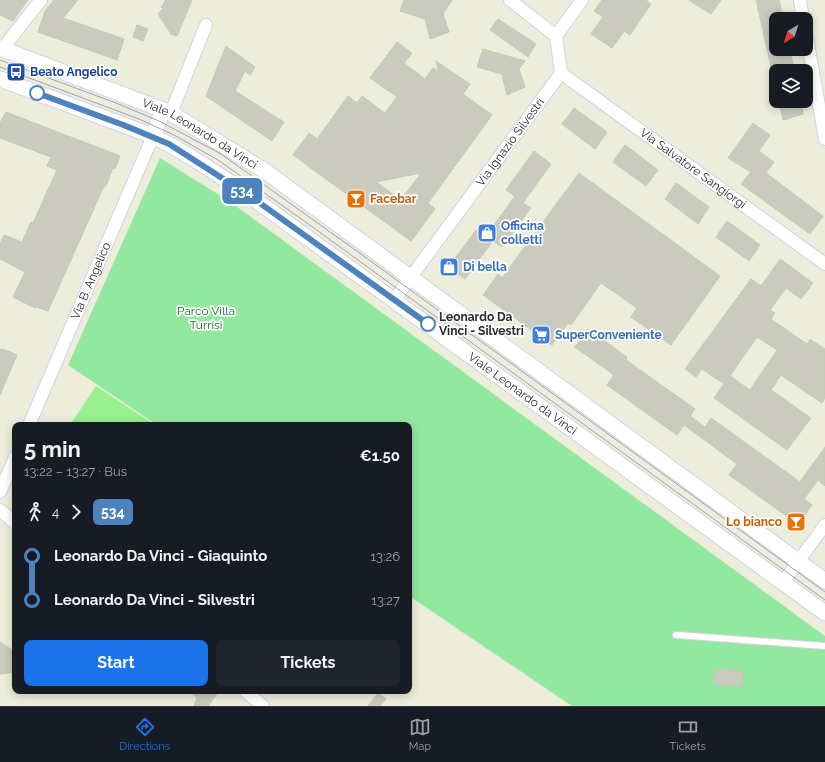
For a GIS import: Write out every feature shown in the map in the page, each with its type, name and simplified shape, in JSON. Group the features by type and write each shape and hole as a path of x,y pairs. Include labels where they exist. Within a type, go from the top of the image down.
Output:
{"street":[{"path":"1,48 41,0"},
{"path":"510,0 556,36"},
{"path":"561,73 556,36 582,0"},
{"path":"800,0 802,12"},
{"path":"153,136 167,111 206,25"},
{"name":"Viale Leonardo da Vinci","path":"1,48 167,111 265,171 825,581"},
{"path":"810,56 825,139"},
{"name":"Via Salvatore Sangiorgi","path":"561,73 825,264"},
{"name":"Via Ignazio Silvestri","path":"394,300 561,73"},
{"name":"Viale Leonardo da Vinci","path":"0,79 153,136 193,159 250,196 825,613"},
{"name":"Via B. Angelico","path":"30,422 153,136"},
{"path":"0,492 12,464"},
{"path":"0,510 12,520"},
{"path":"783,582 825,525"},
{"path":"249,694 263,706"}],"lane":[{"path":"676,635 825,646"}],"green space":[{"name":"Parco Villa Turrisi","path":"160,158 229,201 825,636 825,706 572,706 412,598 412,422 153,422 68,365"},
{"path":"96,386 150,422 72,422"}],"building":[{"path":"0,0 28,0 13,21 0,15"},
{"path":"54,0 78,0 63,18 124,39 117,60 38,32 45,11"},
{"path":"166,0 192,0 177,36 171,34 158,14 163,8 161,7"},
{"path":"404,0 452,0 443,14 449,32 430,39 425,19 400,11"},
{"path":"602,0 646,0 651,4 630,35 624,31 612,48 591,34 603,17 594,11"},
{"path":"689,0 721,0 711,14"},
{"path":"756,0 779,0 782,12 769,12 769,56 791,56 793,64 770,64"},
{"path":"498,19 536,44 528,57 490,30"},
{"path":"137,25 148,29 143,41 133,37"},
{"path":"397,42 412,53 404,63 425,79 433,68 439,72 436,61 470,84 463,94 492,115 428,203 435,209 411,241 293,155 309,133 317,139 348,96 357,103 362,96 385,113 397,97 370,78","holes":["421,173 401,200 376,182"]},
{"path":"226,46 255,67 250,75 245,71 235,91 284,122 272,141 206,96"},
{"path":"483,49 525,61 519,69 525,87 507,95 502,74 477,67"},
{"path":"574,108 607,132 595,149 562,124"},
{"path":"780,108 802,108 803,114 783,120"},
{"path":"6,112 120,156 115,169 113,168 106,186 104,186 48,311 35,308 13,297 25,272 0,259 0,244 4,235 22,242 31,222 33,223 57,170 47,166 51,157 0,138 0,123"},
{"path":"753,123 770,135 759,151 774,162 766,173 823,216 810,234 741,184 751,172 728,158"},
{"path":"625,145 658,170 646,186 613,162"},
{"path":"534,151 551,164 523,203 531,208 502,247 486,236 515,196 506,190"},
{"path":"579,173 720,276 671,345 631,317 637,308 601,283 571,325 568,323 552,345 483,295 498,274 502,278"},
{"path":"676,183 709,207 698,224 665,199"},
{"path":"727,221 760,245 749,261 716,237"},
{"path":"476,230 492,242 465,279 449,267"},
{"path":"780,259 813,283 801,299 786,288 770,310 775,313 771,319 807,344 810,339 825,349 825,398 822,403 781,375 771,390 811,418 787,450 714,398 724,384 702,369 696,377 685,369 751,279 761,286","holes":["757,337 777,350 750,390 730,376"]},
{"path":"588,329 627,357 626,360 695,409 690,416 705,427 711,418 800,482 825,447 825,486 818,480 804,499 812,505 798,524 729,475 737,464 684,425 677,435 607,385 614,375 575,347"},
{"path":"0,349 17,355 0,395"},
{"path":"0,642 12,650 12,672 0,674"},
{"path":"715,669 743,671 742,686 714,684"},
{"path":"192,694 217,694 208,706 194,706 197,698"},
{"path":"377,694 386,699 380,706 368,706"}],"tram line":[{"path":"0,60 116,103 159,121 221,154 825,592"},
{"path":"0,67 139,119 174,135 218,160 314,228 825,600"}],"bus line":[{"name":"534","path":"37,93 153,136 169,144 250,196 428,324"}],"place":[{"name":"Beato Angelico","path":"16,72"},
{"name":"Facebar","path":"356,199"},
{"name":"Officina colletti","path":"487,233"},
{"name":"Di bella","path":"449,267"},
{"name":"Leonardo Da Vinci - Silvestri","path":"428,324"},
{"name":"SuperConveniente","path":"541,335"},
{"name":"Lo bianco","path":"796,522"}]}
